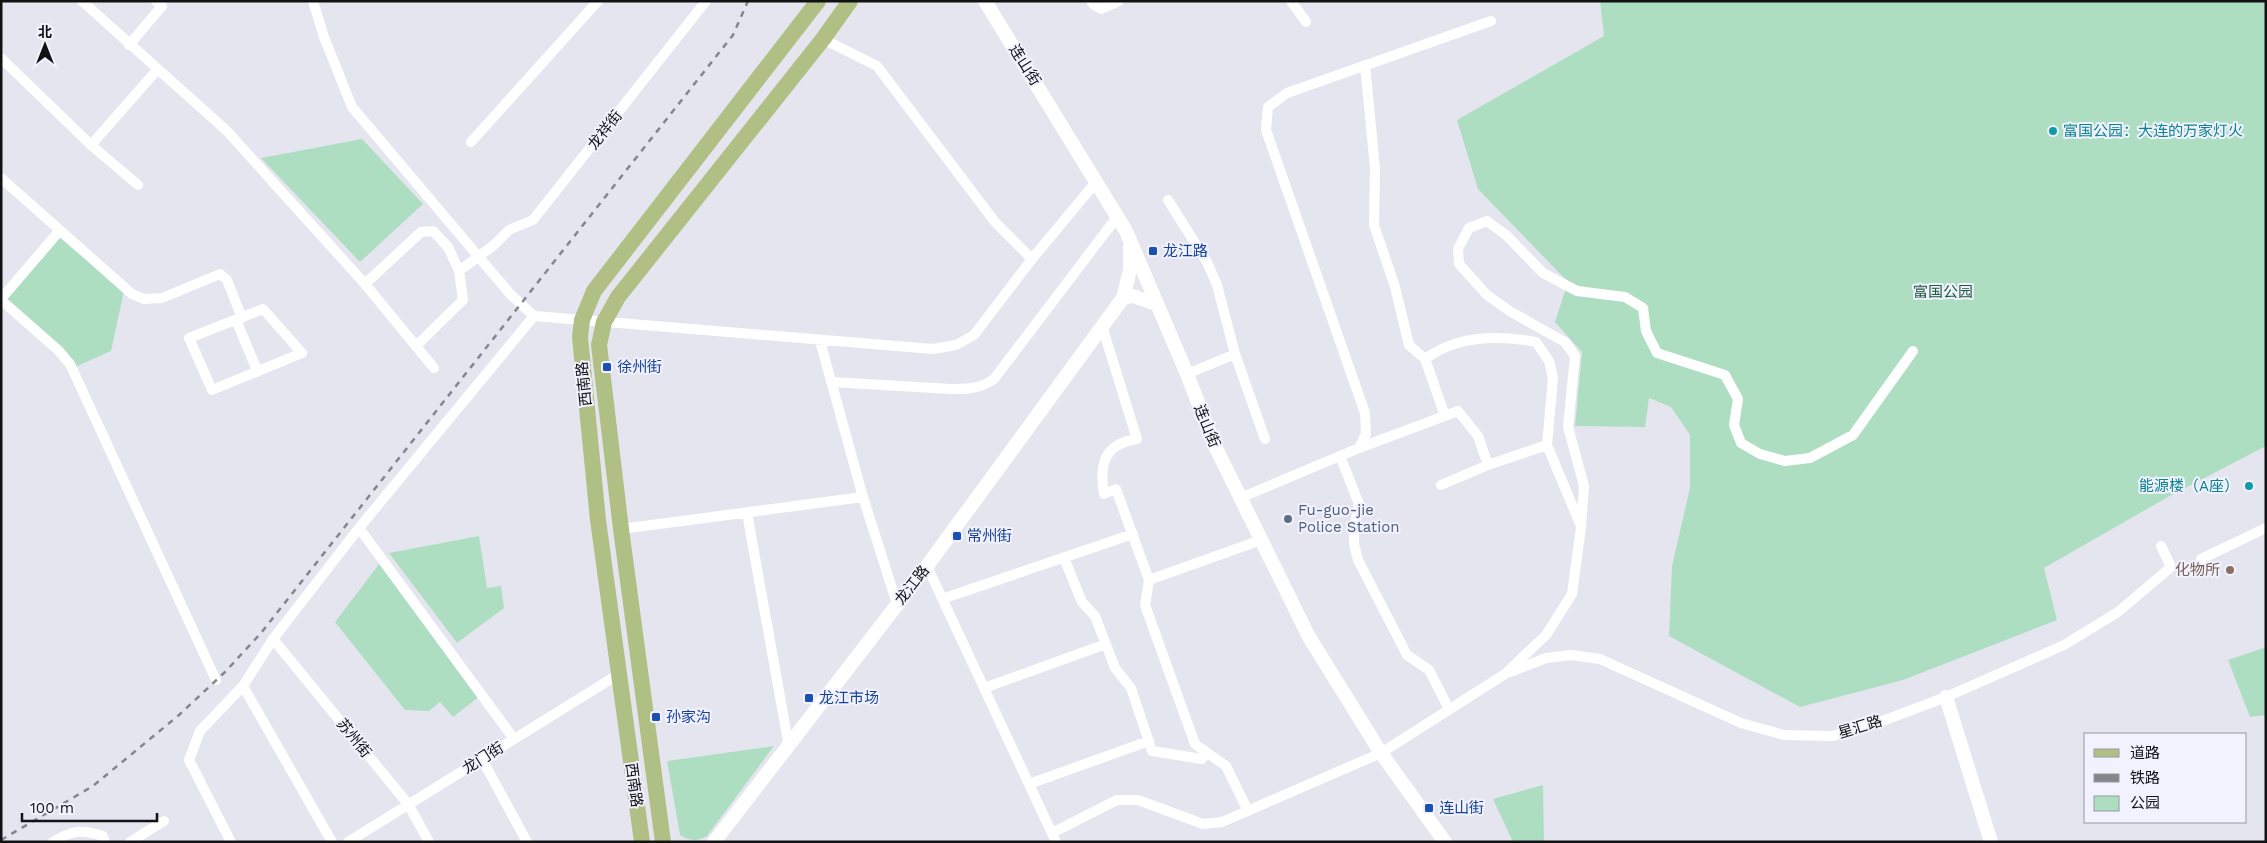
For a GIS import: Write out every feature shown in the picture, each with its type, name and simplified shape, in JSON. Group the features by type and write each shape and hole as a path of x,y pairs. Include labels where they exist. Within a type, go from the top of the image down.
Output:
{"main road":[{"name":"西南路","path":"642,842 600,532 580,337 582,320 594,291 818,1"},
{"path":"663,842 598,345 604,322 618,297 823,39 850,1"}],"street":[{"path":"82,1 227,131 365,284 434,368"},
{"path":"129,44 162,6 156,1"},
{"path":"313,1 324,38 352,106 511,295 534,316 933,350 956,345 974,336 1032,259 1096,182"},
{"path":"471,142 598,1"},
{"name":"龙祥街","path":"459,271 494,245 509,230 533,220 706,1"},
{"name":"连山街","path":"985,1 1130,240 1187,374 1215,446 1309,636 1381,753 1445,842"},
{"path":"1091,1 1094,6 1101,9 1119,1"},
{"path":"1291,1 1306,22"},
{"path":"1359,448 1366,434 1365,413 1266,130 1268,107 1287,93 1491,21"},
{"path":"823,39 877,66 995,222 1032,259"},
{"path":"1,58 91,145 138,185"},
{"path":"1365,65 1375,168 1374,225 1396,287 1409,345 1425,359 1445,416"},
{"path":"91,145 157,70"},
{"path":"1,178 132,294 144,299 162,298 220,274 227,280 257,370"},
{"path":"1168,200 1207,262 1217,285 1235,354 1265,439"},
{"path":"832,382 971,389 986,385 994,379 1117,217"},
{"path":"927,566 1054,837 1116,800 1138,800 1203,824 1222,822 1381,753 1505,674 1546,635 1572,594 1581,527 1584,486 1568,426 1575,356 1565,342 1511,312 1487,295 1459,264 1458,249 1469,228 1487,221 1506,234 1543,273 1578,292 1625,297 1643,308 1646,331 1657,353 1725,376 1738,399 1734,424 1741,443 1760,454 1785,461 1810,458 1853,435 1913,351"},
{"path":"60,230 1,300 58,350 70,364 216,680"},
{"path":"365,284 421,232 433,231 448,248 459,271 463,300 416,346"},
{"name":"龙江路","path":"714,842 927,566 1122,298 1130,270 1130,240"},
{"path":"1122,298 1132,296 1156,304"},
{"path":"264,310 302,353 212,390 189,338 239,319 264,310"},
{"path":"231,842 189,760 200,731 243,686 273,639 359,528 534,316"},
{"path":"1102,326 1136,439 1122,441 1115,445 1108,454 1101,478 1104,494 1116,489 1149,580 1145,605 1195,744 1226,766 1248,811"},
{"path":"1425,359 1438,350 1467,340 1514,338 1536,342 1549,361 1553,378 1547,444 1581,527"},
{"path":"820,341 863,497 898,604"},
{"path":"1187,374 1235,354"},
{"path":"1240,498 1359,448 1458,412 1478,436 1488,465"},
{"path":"1441,485 1488,465 1547,444"},
{"path":"1340,456 1359,504 1354,530 1354,544 1358,560 1407,654 1429,670 1450,709"},
{"path":"600,532 863,497"},
{"path":"747,513 789,747"},
{"path":"359,528 514,739"},
{"path":"2202,559 2266,528"},
{"path":"942,599 1132,534"},
{"path":"1149,580 1261,540"},
{"name":"星汇路","path":"1505,674 1546,658 1571,655 1600,659 1741,723 1784,735 1833,736 1885,720 1946,697 2064,645 2118,612 2171,566 2161,546"},
{"path":"1064,558 1082,602 1095,616 1115,668 1131,688 1152,751 1202,759 1206,752"},
{"name":"苏州街","path":"273,639 408,804 430,842"},
{"path":"984,688 1106,644"},
{"path":"618,671 639,666"},
{"name":"龙门街","path":"348,842 514,739 618,671"},
{"path":"243,686 332,842"},
{"path":"1946,697 1991,842"},
{"path":"1029,784 1149,741"},
{"path":"482,759 527,842"},
{"path":"130,842 164,821"},
{"path":"53,842 68,832 87,831 103,836 106,842"}],"green space":[{"name":"富国公园","path":"1600,1 2266,1 2266,446 2168,497 2044,568 2057,620 1903,680 1800,707 1669,636 1672,566 1690,488 1690,435 1671,407 1649,398 1645,427 1575,426 1582,352 1555,322 1568,282 1478,189 1457,120 1604,36"},
{"path":"362,139 423,204 360,262 261,158"},
{"path":"60,238 124,291 111,351 75,367 66,351 7,299"},
{"path":"479,536 487,588 501,586 504,608 457,643 389,553"},
{"path":"380,563 481,695 453,717 440,702 429,711 405,710 335,622"},
{"path":"2266,647 2266,715 2250,717 2228,660"},
{"path":"774,746 707,836 694,840 680,835 667,761"},
{"path":"1543,785 1544,842 1513,842 1493,799"}],"railway":[{"path":"1,840 93,786 179,715 225,672 261,633 733,35 748,1"}],"place":[{"name":"富国公园：大连的万家灯火","path":"2053,131"},
{"name":"龙江路","path":"1153,251"},
{"name":"徐州街","path":"607,367"},
{"name":"能源楼（A座）","path":"2249,486"},
{"name":"Fu-guo-jie Police Station","path":"1288,519"},
{"name":"常州街","path":"957,536"},
{"name":"化物所","path":"2230,570"},
{"name":"龙江市场","path":"809,698"},
{"name":"孙家沟","path":"656,717"},
{"name":"连山街","path":"1429,808"}]}
